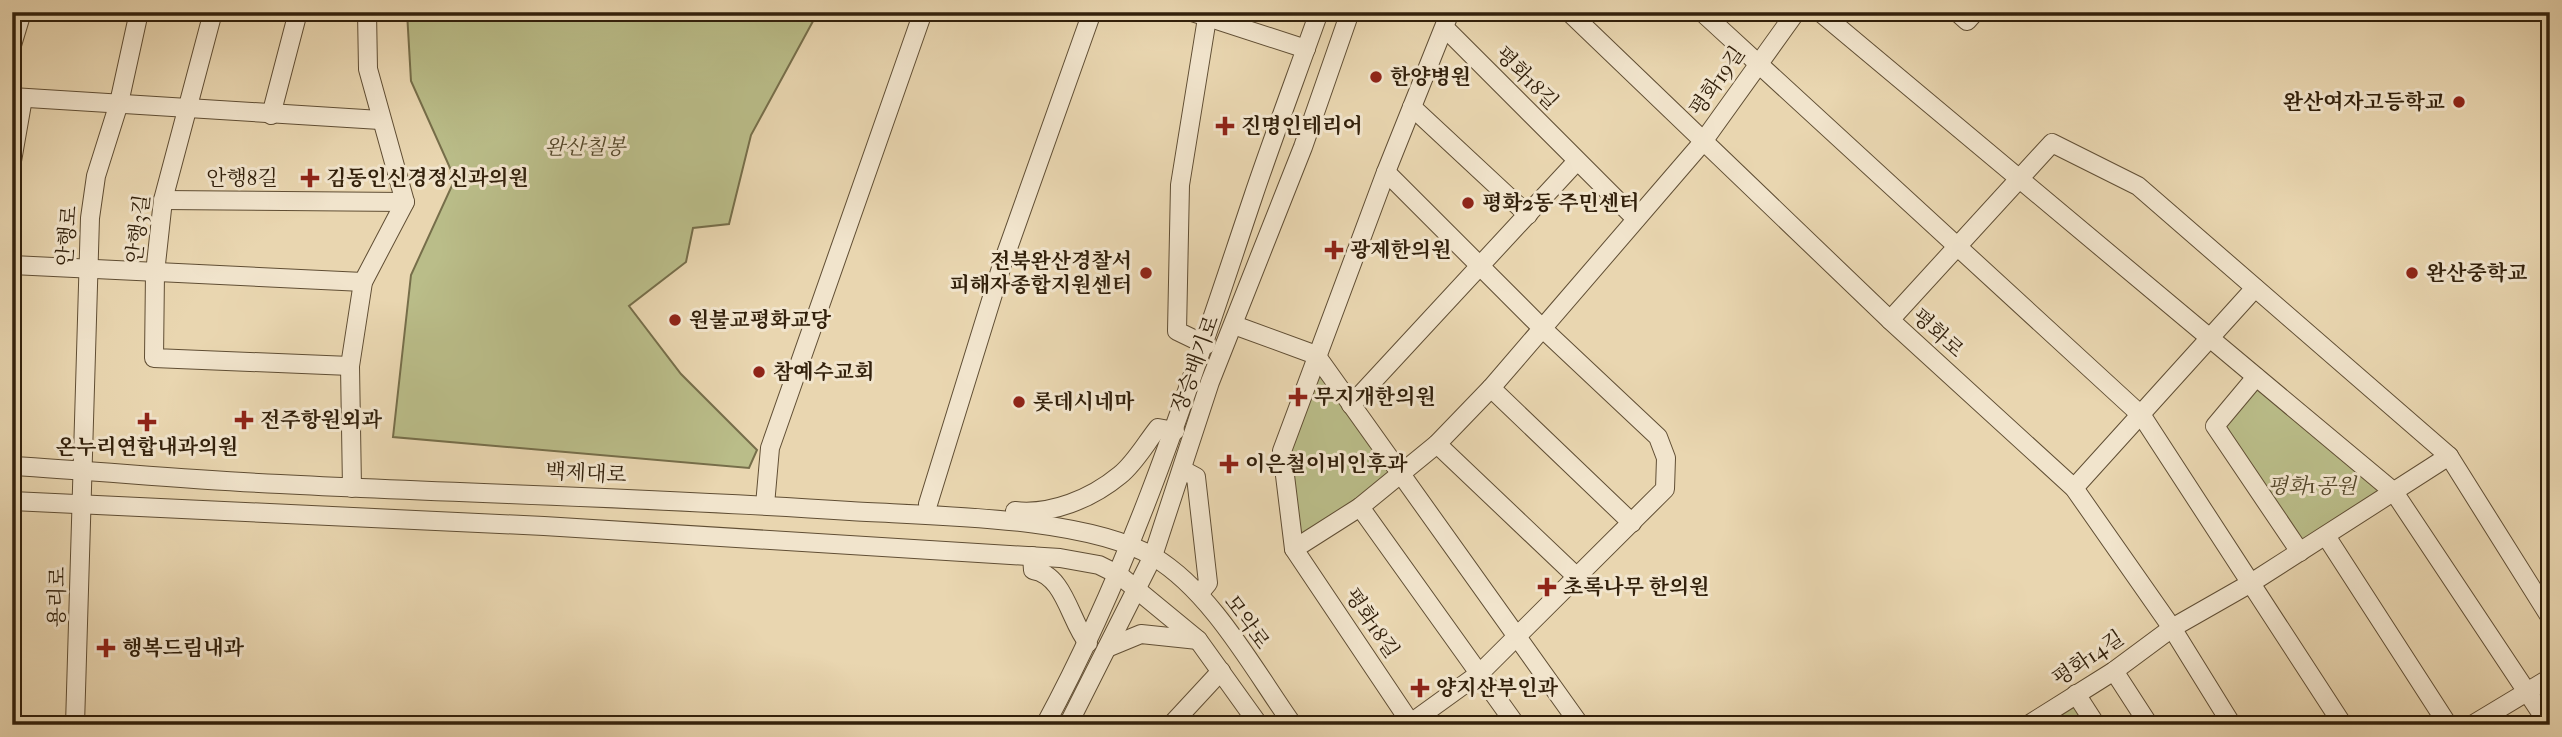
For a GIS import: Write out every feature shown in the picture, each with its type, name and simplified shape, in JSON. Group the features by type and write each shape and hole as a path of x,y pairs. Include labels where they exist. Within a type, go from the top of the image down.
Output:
{"street":[{"path":"12,45 22,12"},
{"name":"안행로","path":"82,470 87,270 96,176 119,103 139,12"},
{"name":"안행3길","path":"213,12 185,108 163,200 155,273 154,358 350,366"},
{"path":"271,115 298,12"},
{"path":"352,488 350,366 363,282 405,202 380,120 368,69 366,12"},
{"path":"765,505 770,448 923,12"},
{"path":"928,504 1002,265 1092,12"},
{"name":"장승배기로","path":"1045,725 1088,643 1131,547 1206,345 1253,197 1318,12"},
{"name":"장승배기로","path":"1068,725 1153,556 1210,382 1303,147 1350,12"},
{"name":"평화로","path":"1569,12 1702,143 1889,320 2074,488 2172,628 2232,725"},
{"path":"1702,12 2142,416 2343,725"},
{"name":"평화19길","path":"1702,143 1796,12"},
{"path":"1820,12 2394,492 2549,725"},
{"path":"1957,12 1967,20 1975,12"},
{"path":"1206,345 1177,331 1180,185 1202,14 1306,49"},
{"name":"평화18길","path":"1411,724 1294,549 1282,451 1386,172 1448,20 1577,161 1636,219"},
{"path":"12,162 18,97 380,120"},
{"path":"1412,107 1528,215"},
{"path":"1294,549 1360,507 1437,444 1491,388 1702,143"},
{"path":"1889,320 2052,143 2138,186 2449,456 2550,617"},
{"path":"1351,405 1577,161"},
{"path":"1386,172 1542,328 1658,436 1665,458 1665,489 1480,673 1411,724"},
{"name":"안행8길","path":"163,200 405,202"},
{"path":"12,265 363,282"},
{"path":"2074,488 2142,416 2255,288"},
{"path":"1234,325 1316,355 1580,725"},
{"path":"2256,377 2215,426 2300,552"},
{"path":"1491,388 1632,523"},
{"path":"881,513 886,501 1040,513 1089,495 1122,474 1158,428 1175,431"},
{"path":"1437,444 1578,578"},
{"name":"평화14길","path":"2028,725 2114,671 2172,628 2251,583 2449,456"},
{"name":"백제대로","path":"12,466 352,488 765,505 1034,525 1075,531 1153,556"},
{"name":"용리로","path":"75,725 82,470"},
{"path":"1183,470 1196,477 1208,583 1199,594"},
{"path":"12,501 544,526 1032,556 1099,565 1119,575 1198,639 1259,725"},
{"path":"1360,507 1517,725"},
{"path":"2326,536 2448,725"},
{"path":"1032,556 1033,570 1042,571 1056,587 1088,643"},
{"name":"모악로","path":"1153,556 1199,594 1293,725"},
{"path":"1107,648 1141,634 1198,639"},
{"path":"1171,725 1221,671"},
{"path":"2114,671 2149,725"},
{"path":"2472,725 2526,690 2550,678"},
{"path":"2076,694 2096,725"}],"green space":[{"name":"완산칠봉","path":"407,12 818,12 751,135 729,224 693,228 686,262 629,306 681,374 757,450 749,468 393,437 411,275 455,179 411,81"},
{"path":"1316,355 1400,474 1294,549 1282,451"},
{"name":"평화1공원","path":"2256,377 2394,492 2300,552 2215,426"},
{"path":"2076,694 2096,725 2028,725"}],"place":[{"name":"한양병원","path":"1376,77"},
{"name":"완산여자고등학교","path":"2459,102"},
{"name":"진명인테리어","path":"1225,126"},
{"name":"김동인신경정신과의원","path":"310,178"},
{"name":"평화2동 주민센터","path":"1468,203"},
{"name":"광제한의원","path":"1334,250"},
{"name":"전북완산경찰서 피해자종합지원센터","path":"1146,273"},
{"name":"완산중학교","path":"2412,273"},
{"name":"원불교평화교당","path":"675,320"},
{"name":"참예수교회","path":"759,372"},
{"name":"무지개한의원","path":"1298,397"},
{"name":"롯데시네마","path":"1019,402"},
{"name":"전주항원외과","path":"244,420"},
{"name":"온누리연합내과의원","path":"147,422"},
{"name":"이은철이비인후과","path":"1229,464"},
{"name":"초록나무 한의원","path":"1547,587"},
{"name":"행복드림내과","path":"106,648"},
{"name":"양지산부인과","path":"1420,688"}]}
